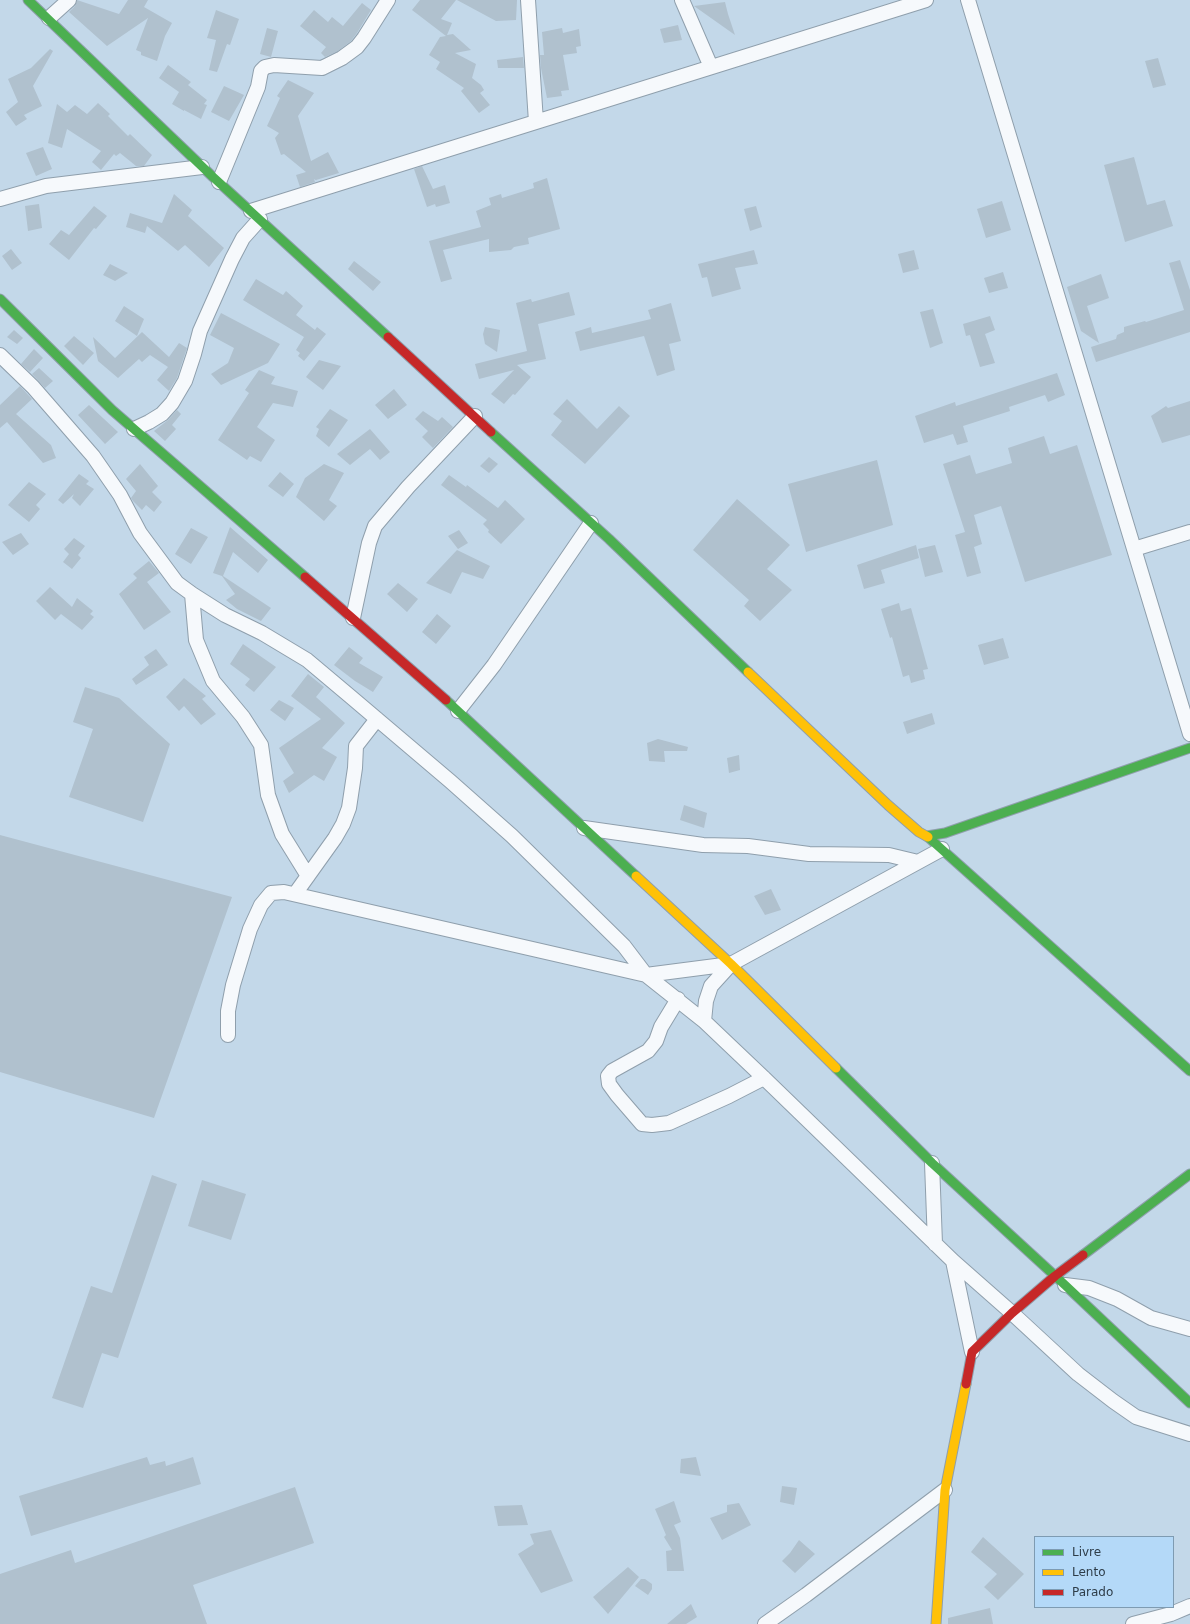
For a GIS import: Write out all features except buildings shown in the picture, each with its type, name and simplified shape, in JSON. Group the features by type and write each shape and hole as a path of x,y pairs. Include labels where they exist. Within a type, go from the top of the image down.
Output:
{"main road":[{"path":"28,0 49,18 202,167 591,523 888,805 919,832 927,836 942,849 1190,1071"},
{"path":"0,299 112,410 353,618 458,711 731,964 932,1163 1060,1280 1190,1403"},
{"path":"927,836 945,833 1190,748"},
{"path":"936,1624 945,1490 972,1352 1012,1313 1060,1280 1190,1174"}],"street":[{"path":"49,18 69,0"},
{"path":"219,182 258,87 261,71 266,67 274,65 322,68 342,58 356,47 364,38 388,0"},
{"path":"528,0 536,122"},
{"path":"682,0 711,67"},
{"path":"134,429 162,414 172,403 184,381 194,354 200,331 232,259 255,215 536,122 926,0"},
{"path":"968,0 1190,734"},
{"path":"0,199 46,186 202,167"},
{"path":"0,355 32,387 93,456 120,495 140,533 177,583 225,615 307,660 450,781 512,836 624,946 646,975 704,1021 953,1261 1078,1374 1136,1417 1190,1434"},
{"path":"353,618 369,543 376,526 408,487 474,416"},
{"path":"458,711 494,666 591,523"},
{"path":"1134,549 1190,532"},
{"path":"192,594 196,640 213,681 243,717 261,745 268,795 282,834 308,876"},
{"path":"295,894 343,824 349,808 355,768 356,746 377,718"},
{"path":"584,828 703,845 748,846 809,854 889,855 918,862"},
{"path":"704,1021 706,1002 711,986 731,964 942,849"},
{"path":"228,1035 229,1005 250,929 262,905 271,892 295,894 646,975 731,964"},
{"path":"678,999 661,1027 656,1041 648,1051 612,1072 608,1076 609,1084 642,1124 652,1125 669,1123 729,1096 764,1078"},
{"path":"932,1163 935,1244"},
{"path":"953,1261 972,1352"},
{"path":"1060,1280 1089,1288 1117,1299 1151,1318 1190,1329"},
{"path":"765,1624 806,1595 945,1490"},
{"path":"1134,1624 1171,1614 1190,1606"}],"traffic: fast":[{"path":"28,0 213,177 388,337"},
{"path":"0,299 112,410 305,577"},
{"path":"491,432 609,539 748,672"},
{"path":"446,700 636,876"},
{"path":"927,836 945,833 1190,748"},
{"path":"928,837 1190,1071"},
{"path":"836,1068 932,1163 1065,1285 1190,1403"},
{"path":"1083,1255 1190,1174"}],"traffic: slow":[{"path":"748,672 888,805 919,832 928,837"},
{"path":"636,876 731,964 836,1068"},
{"path":"936,1624 945,1490 966,1384"}],"traffic: jam":[{"path":"388,337 491,432"},
{"path":"305,577 446,700"},
{"path":"966,1384 972,1352 1012,1313 1055,1276 1083,1255"}]}
